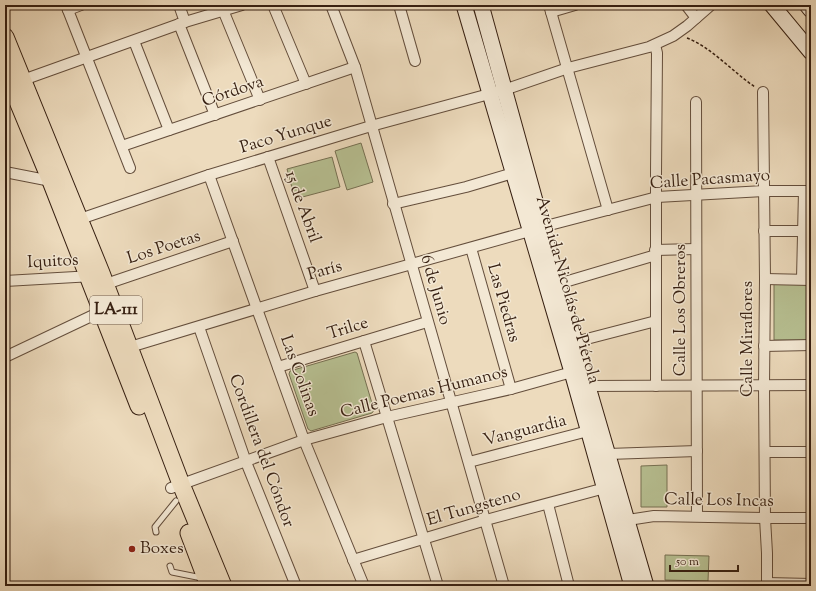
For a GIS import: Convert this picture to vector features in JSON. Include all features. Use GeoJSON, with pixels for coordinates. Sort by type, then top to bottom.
{"type":"FeatureCollection","features":[{"type":"Feature","properties":{"kind":"main road","name":"LA-111"},"geometry":{"type":"LineString","coordinates":[[5,37],[80,219],[99,278],[102,311],[176,491],[222,586]]}},
{"type":"Feature","properties":{"kind":"main road","name":"LA-111"},"geometry":{"type":"LineString","coordinates":[[5,70],[51,181],[99,278],[130,347],[176,491],[208,582]]}},
{"type":"Feature","properties":{"kind":"street"},"geometry":{"type":"LineString","coordinates":[[81,5],[67,7],[88,57],[130,168]]}},
{"type":"Feature","properties":{"kind":"street"},"geometry":{"type":"LineString","coordinates":[[179,5],[182,23],[215,115]]}},
{"type":"Feature","properties":{"kind":"street"},"geometry":{"type":"LineString","coordinates":[[23,80],[182,23],[242,5]]}},
{"type":"Feature","properties":{"kind":"street"},"geometry":{"type":"LineString","coordinates":[[273,5],[306,84]]}},
{"type":"Feature","properties":{"kind":"street","name":"6 de Junio"},"geometry":{"type":"LineString","coordinates":[[331,5],[354,67],[504,586]]}},
{"type":"Feature","properties":{"kind":"street"},"geometry":{"type":"LineString","coordinates":[[399,5],[415,62]]}},
{"type":"Feature","properties":{"kind":"street","name":"Avenida Nicolás de Piérola"},"geometry":{"type":"LineString","coordinates":[[464,5],[497,92],[536,229],[588,431],[632,586]]}},
{"type":"Feature","properties":{"kind":"street","name":"Avenida Nicolás de Piérola"},"geometry":{"type":"LineString","coordinates":[[481,5],[513,173],[558,284],[646,586]]}},
{"type":"Feature","properties":{"kind":"street"},"geometry":{"type":"LineString","coordinates":[[575,5],[550,9],[608,210]]}},
{"type":"Feature","properties":{"kind":"street"},"geometry":{"type":"LineString","coordinates":[[686,5],[696,18]]}},
{"type":"Feature","properties":{"kind":"street","name":"Paco Yunque"},"geometry":{"type":"LineString","coordinates":[[80,219],[209,175],[268,157],[371,126],[497,92],[568,68],[627,54],[673,36],[711,5]]}},
{"type":"Feature","properties":{"kind":"street"},"geometry":{"type":"LineString","coordinates":[[772,5],[811,52]]}},
{"type":"Feature","properties":{"kind":"street"},"geometry":{"type":"LineString","coordinates":[[807,5],[811,10]]}},
{"type":"Feature","properties":{"kind":"street"},"geometry":{"type":"LineString","coordinates":[[224,10],[260,100]]}},
{"type":"Feature","properties":{"kind":"street"},"geometry":{"type":"LineString","coordinates":[[134,41],[169,130]]}},
{"type":"Feature","properties":{"kind":"street"},"geometry":{"type":"LineString","coordinates":[[655,44],[657,54],[656,386]]}},
{"type":"Feature","properties":{"kind":"street","name":"Córdova"},"geometry":{"type":"LineString","coordinates":[[122,146],[354,67]]}},
{"type":"Feature","properties":{"kind":"street","name":"Calle Miraflores"},"geometry":{"type":"LineString","coordinates":[[762,92],[765,279],[765,518],[767,584]]}},
{"type":"Feature","properties":{"kind":"street","name":"Calle Los Obreros"},"geometry":{"type":"LineString","coordinates":[[696,102],[697,516]]}},
{"type":"Feature","properties":{"kind":"street","name":"15 de Abril"},"geometry":{"type":"LineString","coordinates":[[268,157],[315,291]]}},
{"type":"Feature","properties":{"kind":"street"},"geometry":{"type":"LineString","coordinates":[[5,172],[51,181]]}},
{"type":"Feature","properties":{"kind":"street"},"geometry":{"type":"LineString","coordinates":[[393,204],[466,187],[513,173]]}},
{"type":"Feature","properties":{"kind":"street","name":"Las Colinas"},"geometry":{"type":"LineString","coordinates":[[209,175],[304,440],[364,586]]}},
{"type":"Feature","properties":{"kind":"street","name":"Calle Pacasmayo"},"geometry":{"type":"LineString","coordinates":[[536,229],[657,197],[764,191],[807,191]]}},
{"type":"Feature","properties":{"kind":"street"},"geometry":{"type":"LineString","coordinates":[[765,279],[806,280],[803,231],[807,191]]}},
{"type":"Feature","properties":{"kind":"street","name":"París"},"geometry":{"type":"LineString","coordinates":[[130,347],[315,291],[536,229]]}},
{"type":"Feature","properties":{"kind":"street"},"geometry":{"type":"LineString","coordinates":[[764,231],[803,231]]}},
{"type":"Feature","properties":{"kind":"street","name":"Los Poetas"},"geometry":{"type":"LineString","coordinates":[[99,278],[233,241]]}},
{"type":"Feature","properties":{"kind":"street","name":"Las Piedras"},"geometry":{"type":"LineString","coordinates":[[471,248],[510,390]]}},
{"type":"Feature","properties":{"kind":"street"},"geometry":{"type":"LineString","coordinates":[[558,284],[656,253],[696,249]]}},
{"type":"Feature","properties":{"kind":"street","name":"Iquitos"},"geometry":{"type":"LineString","coordinates":[[5,281],[99,278]]}},
{"type":"Feature","properties":{"kind":"street"},"geometry":{"type":"LineString","coordinates":[[5,356],[102,311]]}},
{"type":"Feature","properties":{"kind":"street"},"geometry":{"type":"LineString","coordinates":[[575,342],[656,321]]}},
{"type":"Feature","properties":{"kind":"street","name":"Trilce"},"geometry":{"type":"LineString","coordinates":[[278,367],[427,322]]}},
{"type":"Feature","properties":{"kind":"street","name":"Cordillera del Cóndor"},"geometry":{"type":"LineString","coordinates":[[199,327],[246,462],[296,586]]}},
{"type":"Feature","properties":{"kind":"street"},"geometry":{"type":"LineString","coordinates":[[364,341],[438,586]]}},
{"type":"Feature","properties":{"kind":"street"},"geometry":{"type":"LineString","coordinates":[[764,346],[811,346]]}},
{"type":"Feature","properties":{"kind":"street","name":"Calle Poemas Humanos"},"geometry":{"type":"LineString","coordinates":[[176,491],[304,440],[387,418],[510,390],[572,372]]}},
{"type":"Feature","properties":{"kind":"street"},"geometry":{"type":"LineString","coordinates":[[588,386],[811,385]]}},
{"type":"Feature","properties":{"kind":"street","name":"Vanguardia"},"geometry":{"type":"LineString","coordinates":[[469,462],[588,431]]}},
{"type":"Feature","properties":{"kind":"street"},"geometry":{"type":"LineString","coordinates":[[608,454],[697,451]]}},
{"type":"Feature","properties":{"kind":"street"},"geometry":{"type":"LineString","coordinates":[[765,452],[811,452]]}},
{"type":"Feature","properties":{"kind":"street","name":"El Tungsteno"},"geometry":{"type":"LineString","coordinates":[[353,560],[486,520],[605,488]]}},
{"type":"Feature","properties":{"kind":"street"},"geometry":{"type":"LineString","coordinates":[[548,504],[568,586]]}},
{"type":"Feature","properties":{"kind":"street","name":"Calle Los Incas"},"geometry":{"type":"LineString","coordinates":[[628,520],[654,516],[811,518]]}},
{"type":"Feature","properties":{"kind":"street"},"geometry":{"type":"LineString","coordinates":[[767,584],[811,584]]}},
{"type":"Feature","properties":{"kind":"lane"},"geometry":{"type":"LineString","coordinates":[[156,532],[155,527],[176,491]]}},
{"type":"Feature","properties":{"kind":"lane"},"geometry":{"type":"LineString","coordinates":[[170,566],[172,572],[208,582]]}},
{"type":"Feature","properties":{"kind":"path"},"geometry":{"type":"LineString","coordinates":[[673,36],[692,40],[705,48],[723,61],[740,77],[762,92]]}},
{"type":"Feature","properties":{"kind":"green space"},"geometry":{"type":"Polygon","coordinates":[[[361,143],[373,182],[347,190],[335,151],[361,143]]]}},
{"type":"Feature","properties":{"kind":"green space"},"geometry":{"type":"Polygon","coordinates":[[[332,157],[340,187],[295,199],[287,169],[332,157]]]}},
{"type":"Feature","properties":{"kind":"green space"},"geometry":{"type":"Polygon","coordinates":[[[774,284],[811,284],[811,340],[774,340],[774,284]]]}},
{"type":"Feature","properties":{"kind":"green space"},"geometry":{"type":"Polygon","coordinates":[[[355,352],[357,353],[374,410],[372,413],[311,431],[308,429],[289,374],[290,371],[355,352]]]}},
{"type":"Feature","properties":{"kind":"green space"},"geometry":{"type":"Polygon","coordinates":[[[667,465],[667,507],[641,507],[641,466],[667,465]]]}},
{"type":"Feature","properties":{"kind":"green space"},"geometry":{"type":"Polygon","coordinates":[[[665,555],[709,556],[708,581],[665,580],[665,555]]]}},
{"type":"Feature","properties":{"kind":"place","name":"Boxes"},"geometry":{"type":"Point","coordinates":[132,549]}}]}
